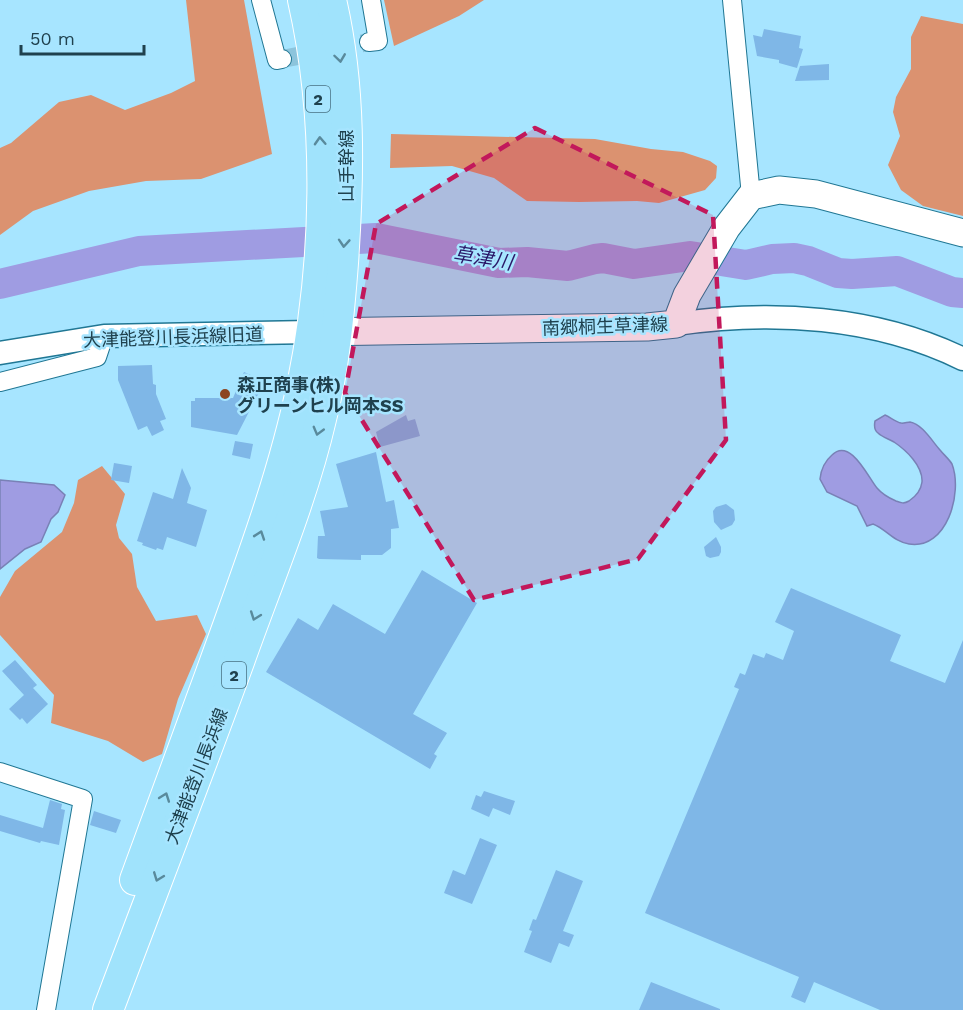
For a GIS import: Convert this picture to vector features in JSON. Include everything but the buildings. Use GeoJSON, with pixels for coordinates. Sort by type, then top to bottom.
{"type":"FeatureCollection","features":[{"type":"Feature","properties":{"kind":"main road"},"geometry":{"type":"LineString","coordinates":[[287,0],[316,86]]}},
{"type":"Feature","properties":{"kind":"main road","name":"山手幹線"},"geometry":{"type":"LineString","coordinates":[[303,0],[316,86],[321,143],[334,200]]}},
{"type":"Feature","properties":{"kind":"main road","name":"山手幹線"},"geometry":{"type":"LineString","coordinates":[[324,332],[334,200],[347,140],[344,78],[331,0]]}},
{"type":"Feature","properties":{"kind":"main road"},"geometry":{"type":"LineString","coordinates":[[751,196],[779,190],[816,194],[963,233]]}},
{"type":"Feature","properties":{"kind":"main road","name":"南郷桐生草津線"},"geometry":{"type":"LineString","coordinates":[[324,332],[646,327],[676,324],[687,295],[727,227],[751,196]]}},
{"type":"Feature","properties":{"kind":"main road","name":"大津能登川長浜線"},"geometry":{"type":"LineString","coordinates":[[87,1010],[266,519],[294,419],[324,332]]}},
{"type":"Feature","properties":{"kind":"main road","name":"大津能登川長浜線"},"geometry":{"type":"LineString","coordinates":[[108,1010],[219,717],[293,512],[322,418],[324,332]]}},
{"type":"Feature","properties":{"kind":"street"},"geometry":{"type":"LineString","coordinates":[[261,0],[277,60],[282,59]]}},
{"type":"Feature","properties":{"kind":"street"},"geometry":{"type":"LineString","coordinates":[[369,42],[378,41],[371,0]]}},
{"type":"Feature","properties":{"kind":"street"},"geometry":{"type":"LineString","coordinates":[[732,0],[751,196]]}},
{"type":"Feature","properties":{"kind":"street"},"geometry":{"type":"LineString","coordinates":[[676,324],[703,320],[784,318],[856,324],[889,330],[963,359]]}},
{"type":"Feature","properties":{"kind":"street","name":"大津能登川長浜線旧道"},"geometry":{"type":"LineString","coordinates":[[0,352],[104,336],[324,332]]}},
{"type":"Feature","properties":{"kind":"street"},"geometry":{"type":"LineString","coordinates":[[0,382],[97,357],[104,336]]}},
{"type":"Feature","properties":{"kind":"street"},"geometry":{"type":"LineString","coordinates":[[0,772],[83,799],[46,1010]]}},
{"type":"Feature","properties":{"kind":"highlighted area"},"geometry":{"type":"Polygon","coordinates":[[[535,128],[713,215],[726,440],[638,559],[474,600],[345,393],[376,224],[535,128]]]}},
{"type":"Feature","properties":{"kind":"shaded area"},"geometry":{"type":"Polygon","coordinates":[[[186,0],[244,0],[272,154],[201,179],[146,181],[89,191],[33,211],[0,235],[0,148],[11,143],[59,102],[91,95],[125,110],[171,93],[195,81],[186,0]]]}},
{"type":"Feature","properties":{"kind":"shaded area"},"geometry":{"type":"Polygon","coordinates":[[[384,0],[484,0],[459,16],[394,46],[384,0]]]}},
{"type":"Feature","properties":{"kind":"shaded area"},"geometry":{"type":"Polygon","coordinates":[[[921,16],[963,24],[963,216],[923,206],[901,190],[888,165],[900,136],[893,112],[896,97],[911,69],[911,37],[921,16]]]}},
{"type":"Feature","properties":{"kind":"shaded area"},"geometry":{"type":"Polygon","coordinates":[[[391,134],[595,139],[683,152],[710,161],[717,166],[716,178],[705,190],[659,203],[527,201],[494,178],[452,166],[390,168],[391,134]]]}},
{"type":"Feature","properties":{"kind":"shaded area"},"geometry":{"type":"Polygon","coordinates":[[[885,415],[899,422],[910,422],[919,426],[952,464],[955,490],[949,517],[933,538],[922,543],[904,543],[873,524],[867,526],[857,506],[827,492],[820,479],[821,472],[830,457],[839,451],[845,451],[858,461],[877,488],[886,496],[903,503],[913,497],[922,482],[920,470],[904,449],[876,431],[875,421],[885,415]]]}},
{"type":"Feature","properties":{"kind":"shaded area"},"geometry":{"type":"Polygon","coordinates":[[[102,466],[125,494],[116,525],[119,538],[132,554],[137,587],[156,621],[197,615],[206,634],[178,699],[162,754],[143,762],[108,741],[51,723],[54,695],[0,635],[0,597],[15,571],[62,532],[74,503],[78,480],[102,466]]]}},
{"type":"Feature","properties":{"kind":"shaded area"},"geometry":{"type":"Polygon","coordinates":[[[0,480],[54,485],[65,495],[41,542],[25,549],[0,569],[0,480]]]}},
{"type":"Feature","properties":{"kind":"waterway","name":"草津川"},"geometry":{"type":"LineString","coordinates":[[0,284],[139,251],[376,238],[499,263],[527,262],[568,266],[603,258],[634,264],[690,256],[746,265],[772,259],[794,258],[838,273],[897,271],[952,292],[963,293]]}},
{"type":"Feature","properties":{"kind":"tunnel"},"geometry":{"type":"LineString","coordinates":[[282,59],[369,42]]}},
{"type":"Feature","properties":{"kind":"place","name":"森正商事(株) グリーンヒル岡本SS"},"geometry":{"type":"Point","coordinates":[225,394]}}]}
